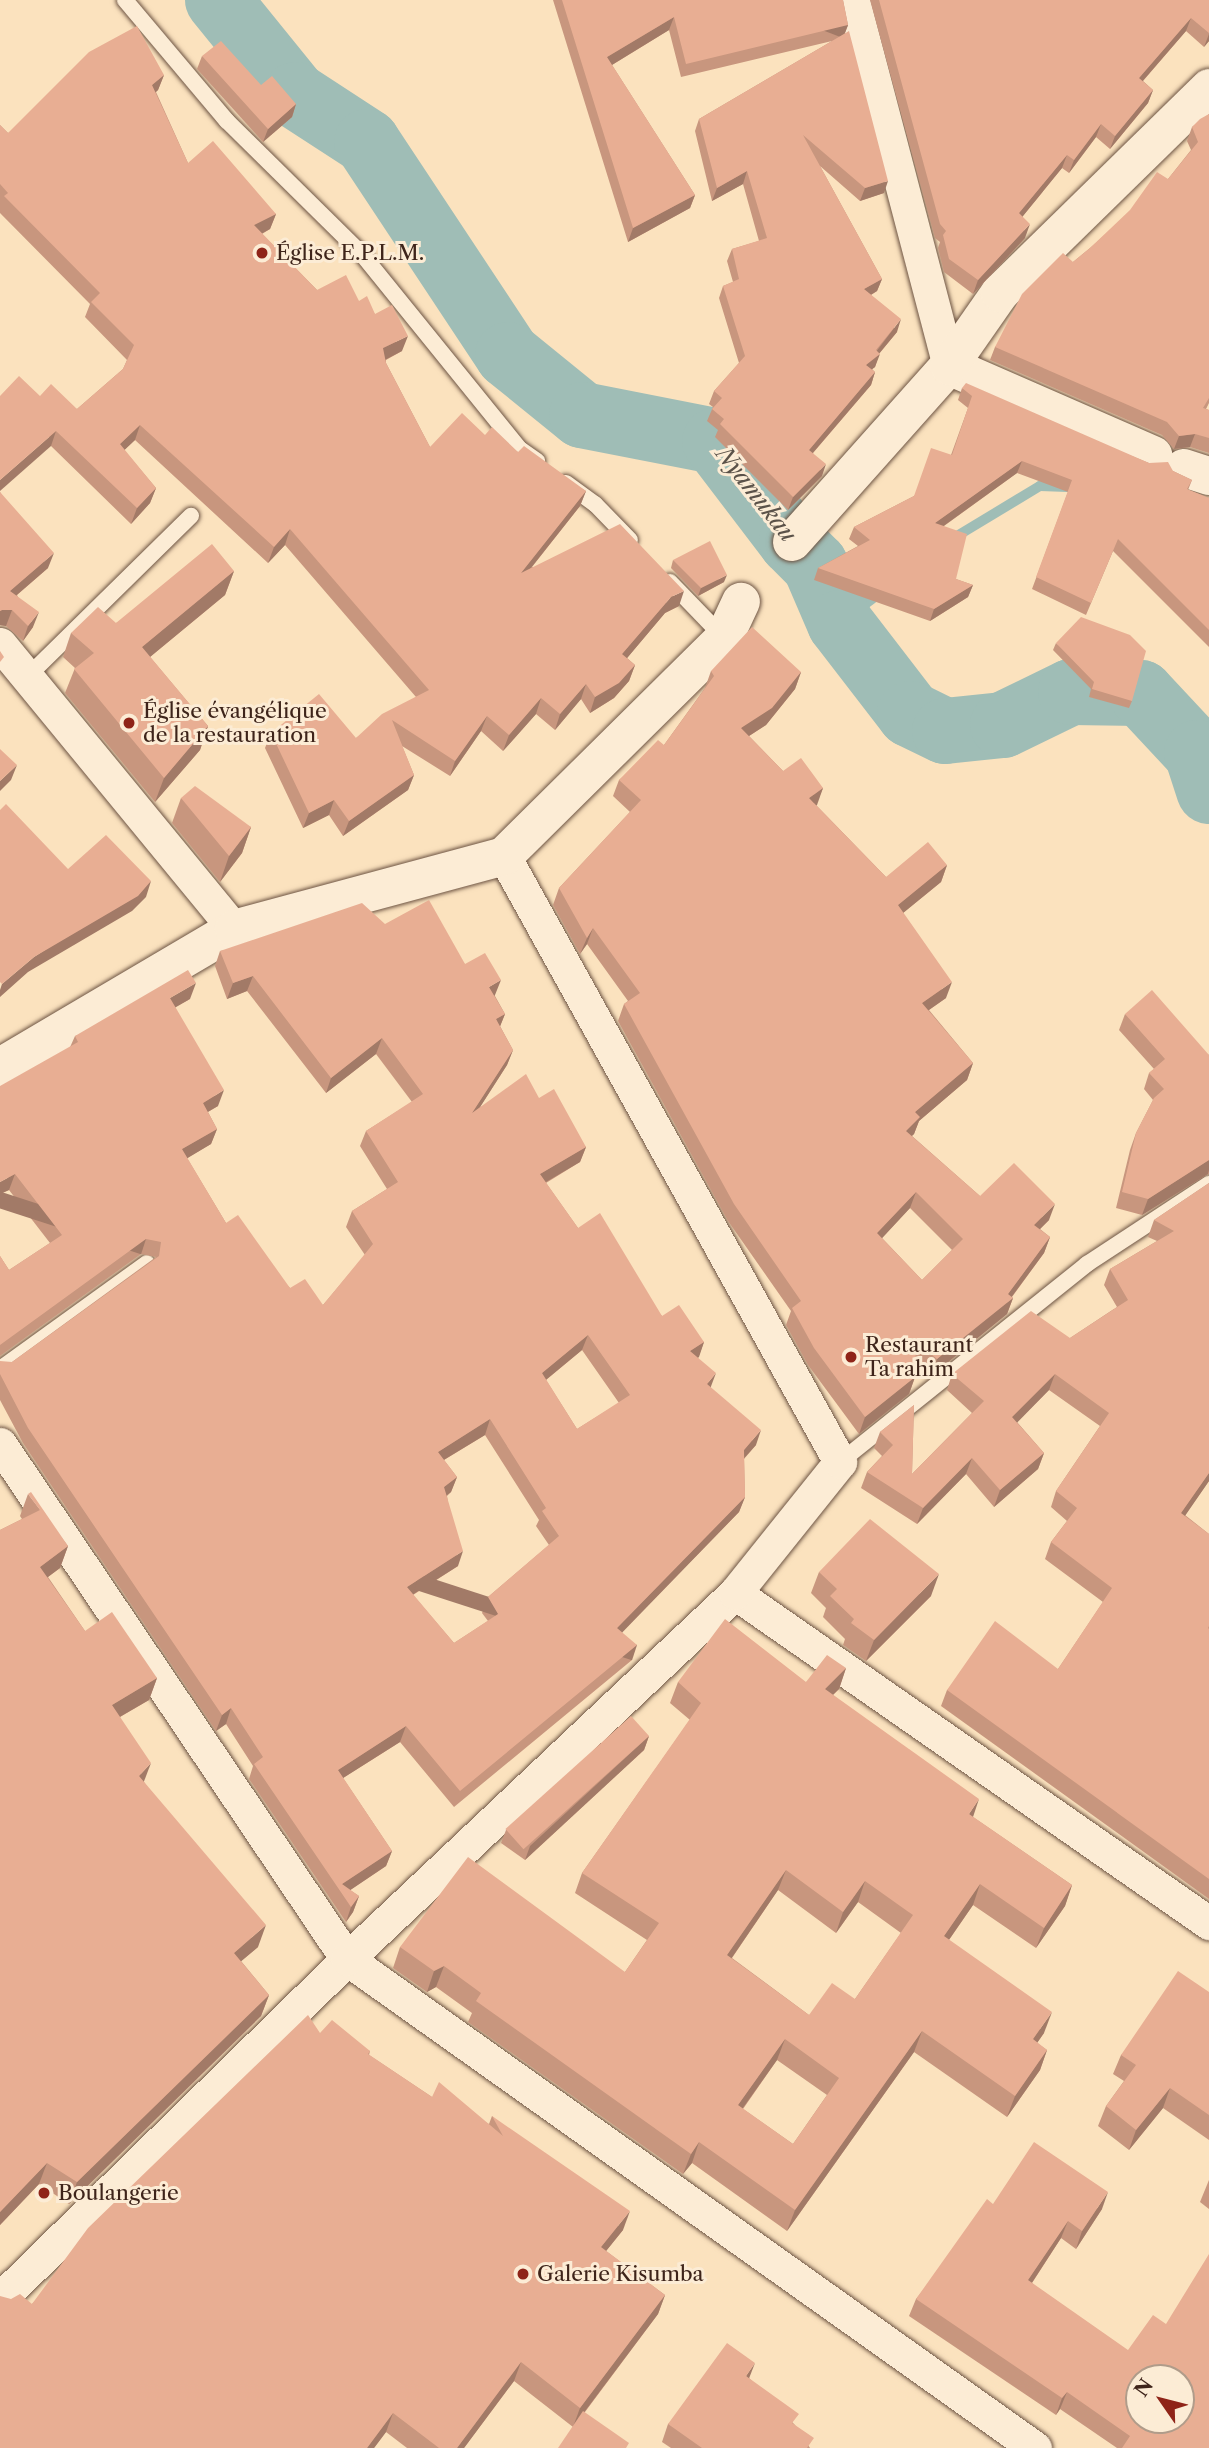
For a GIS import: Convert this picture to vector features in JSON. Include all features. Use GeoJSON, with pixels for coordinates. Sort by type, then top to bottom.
{"type":"FeatureCollection","features":[{"type":"Feature","properties":{"kind":"street"},"geometry":{"type":"LineString","coordinates":[[853,0],[949,366]]}},
{"type":"Feature","properties":{"kind":"street"},"geometry":{"type":"LineString","coordinates":[[792,542],[949,366],[1000,293],[1209,88]]}},
{"type":"Feature","properties":{"kind":"street"},"geometry":{"type":"LineString","coordinates":[[949,366],[1182,466]]}},
{"type":"Feature","properties":{"kind":"street"},"geometry":{"type":"LineString","coordinates":[[0,1067],[234,929],[504,856],[724,638],[741,601]]}},
{"type":"Feature","properties":{"kind":"street"},"geometry":{"type":"LineString","coordinates":[[0,644],[234,929]]}},
{"type":"Feature","properties":{"kind":"street"},"geometry":{"type":"LineString","coordinates":[[0,2299],[347,1959],[735,1593],[841,1462],[504,856]]}},
{"type":"Feature","properties":{"kind":"street"},"geometry":{"type":"LineString","coordinates":[[0,1444],[347,1959],[1035,2448]]}},
{"type":"Feature","properties":{"kind":"street"},"geometry":{"type":"LineString","coordinates":[[735,1593],[1209,1923]]}},
{"type":"Feature","properties":{"kind":"lane"},"geometry":{"type":"LineString","coordinates":[[125,0],[227,121],[361,253],[520,449],[595,504],[641,552]]}},
{"type":"Feature","properties":{"kind":"lane"},"geometry":{"type":"LineString","coordinates":[[27,677],[191,516]]}},
{"type":"Feature","properties":{"kind":"lane"},"geometry":{"type":"LineString","coordinates":[[659,571],[724,638]]}},
{"type":"Feature","properties":{"kind":"lane"},"geometry":{"type":"LineString","coordinates":[[841,1462],[1087,1264],[1209,1184]]}},
{"type":"Feature","properties":{"kind":"lane"},"geometry":{"type":"LineString","coordinates":[[0,1369],[147,1263]]}},
{"type":"Feature","properties":{"kind":"building"},"geometry":{"type":"Polygon","coordinates":[[[562,0],[843,0],[848,25],[686,64],[674,17],[607,57],[695,195],[633,228],[562,0]]]}},
{"type":"Feature","properties":{"kind":"building"},"geometry":{"type":"Polygon","coordinates":[[[879,0],[1209,0],[1209,33],[1191,18],[1139,78],[1153,90],[1115,136],[1101,124],[1074,160],[1067,155],[1019,213],[1030,224],[978,280],[949,259],[943,235],[946,231],[940,224],[879,0]]]}},
{"type":"Feature","properties":{"kind":"building"},"geometry":{"type":"Polygon","coordinates":[[[137,26],[164,75],[152,85],[188,163],[213,141],[276,214],[254,225],[317,290],[346,275],[359,301],[367,296],[375,314],[392,305],[408,336],[383,348],[386,363],[430,447],[462,413],[485,435],[492,427],[518,452],[524,446],[586,491],[521,573],[620,524],[684,591],[671,597],[622,654],[635,665],[619,683],[595,697],[586,684],[560,714],[541,698],[509,735],[487,716],[455,761],[392,720],[414,775],[349,821],[334,800],[309,813],[271,733],[319,694],[356,738],[382,714],[429,690],[290,529],[274,547],[140,425],[120,444],[156,488],[137,508],[56,431],[0,480],[0,396],[19,376],[40,396],[51,384],[77,409],[123,369],[134,345],[91,302],[100,293],[4,196],[8,193],[0,184],[0,125],[8,133],[89,52],[137,26]]]}},
{"type":"Feature","properties":{"kind":"building"},"geometry":{"type":"Polygon","coordinates":[[[849,31],[888,181],[865,188],[803,135],[882,279],[864,289],[901,319],[876,350],[880,354],[866,365],[875,372],[809,450],[826,464],[793,497],[720,424],[724,419],[712,409],[722,398],[714,391],[745,356],[723,286],[739,279],[732,249],[767,238],[747,171],[717,188],[699,119],[849,31]]]}},
{"type":"Feature","properties":{"kind":"building"},"geometry":{"type":"Polygon","coordinates":[[[221,41],[261,85],[272,76],[296,104],[268,129],[202,56],[221,41]]]}},
{"type":"Feature","properties":{"kind":"building"},"geometry":{"type":"Polygon","coordinates":[[[1209,114],[1209,398],[1203,408],[1209,410],[1209,438],[1195,434],[1179,436],[1167,422],[995,347],[1022,294],[1063,253],[1073,262],[1090,248],[1130,210],[1157,172],[1168,179],[1198,142],[1192,127],[1209,114]]]}},
{"type":"Feature","properties":{"kind":"building"},"geometry":{"type":"Polygon","coordinates":[[[966,383],[1149,463],[1168,462],[1173,471],[1192,480],[1187,489],[1209,498],[1209,630],[1118,539],[1091,603],[1036,577],[1072,480],[1022,461],[935,523],[967,534],[956,579],[973,585],[934,609],[818,568],[870,540],[854,527],[914,496],[931,448],[952,455],[972,396],[962,388],[966,383]]]}},
{"type":"Feature","properties":{"kind":"building"},"geometry":{"type":"Polygon","coordinates":[[[0,492],[54,553],[10,591],[39,612],[28,626],[12,610],[0,611],[0,492]]]}},
{"type":"Feature","properties":{"kind":"building"},"geometry":{"type":"Polygon","coordinates":[[[710,541],[727,575],[701,588],[673,560],[710,541]]]}},
{"type":"Feature","properties":{"kind":"building"},"geometry":{"type":"Polygon","coordinates":[[[212,544],[234,571],[142,647],[208,726],[164,778],[74,669],[94,653],[71,633],[98,607],[116,623],[212,544]]]}},
{"type":"Feature","properties":{"kind":"building"},"geometry":{"type":"Polygon","coordinates":[[[1081,617],[1130,635],[1146,651],[1132,701],[1092,689],[1094,682],[1056,643],[1081,617]]]}},
{"type":"Feature","properties":{"kind":"building"},"geometry":{"type":"Polygon","coordinates":[[[752,627],[801,672],[772,708],[741,728],[783,771],[801,758],[823,788],[809,798],[886,877],[928,842],[947,865],[898,905],[952,982],[922,1003],[973,1063],[915,1112],[920,1117],[906,1131],[980,1196],[1014,1163],[1055,1204],[1034,1225],[1050,1237],[1008,1294],[1013,1298],[937,1359],[916,1341],[915,1377],[865,1417],[814,1348],[792,1308],[801,1301],[734,1204],[624,1004],[640,993],[593,928],[587,938],[559,888],[641,800],[619,780],[658,740],[664,745],[714,676],[711,671],[752,627]],[[916,1192],[877,1233],[922,1280],[963,1239],[916,1192]]]}},
{"type":"Feature","properties":{"kind":"building"},"geometry":{"type":"Polygon","coordinates":[[[0,749],[17,765],[0,781],[0,749]]]}},
{"type":"Feature","properties":{"kind":"building"},"geometry":{"type":"Polygon","coordinates":[[[195,786],[251,827],[229,856],[181,798],[195,786]]]}},
{"type":"Feature","properties":{"kind":"building"},"geometry":{"type":"Polygon","coordinates":[[[6,804],[68,869],[106,835],[151,881],[138,896],[34,957],[2,984],[0,810],[6,804]]]}},
{"type":"Feature","properties":{"kind":"building"},"geometry":{"type":"Polygon","coordinates":[[[429,900],[465,964],[485,953],[501,980],[489,987],[505,1014],[496,1019],[513,1050],[472,1113],[526,1074],[539,1098],[554,1089],[586,1147],[540,1174],[578,1228],[600,1213],[662,1316],[679,1305],[704,1342],[690,1351],[716,1373],[707,1384],[761,1430],[744,1450],[745,1497],[617,1628],[637,1645],[460,1791],[406,1726],[338,1770],[392,1851],[342,1884],[359,1896],[351,1907],[254,1764],[263,1757],[231,1708],[222,1715],[28,1428],[0,1374],[0,1361],[12,1362],[159,1256],[161,1242],[146,1239],[0,1345],[0,1256],[9,1270],[62,1235],[15,1174],[0,1182],[0,1086],[78,1042],[75,1036],[188,970],[196,983],[170,998],[224,1090],[203,1103],[217,1129],[182,1149],[226,1223],[238,1215],[290,1288],[305,1279],[323,1305],[373,1244],[352,1211],[398,1182],[366,1131],[423,1094],[382,1038],[331,1078],[253,976],[233,983],[220,951],[362,903],[385,924],[429,900]],[[588,1335],[542,1373],[577,1429],[630,1395],[588,1335]],[[490,1419],[438,1452],[457,1477],[444,1487],[463,1551],[407,1587],[454,1643],[498,1614],[488,1597],[559,1536],[542,1511],[546,1508],[490,1419]]]}},
{"type":"Feature","properties":{"kind":"building"},"geometry":{"type":"Polygon","coordinates":[[[1152,990],[1209,1055],[1209,1160],[1148,1199],[1122,1192],[1136,1133],[1154,1098],[1164,1089],[1149,1073],[1165,1059],[1125,1014],[1152,990]]]}},
{"type":"Feature","properties":{"kind":"building"},"geometry":{"type":"Polygon","coordinates":[[[1209,1183],[1209,1473],[1181,1513],[1209,1534],[1209,1879],[947,1690],[995,1621],[1058,1669],[1112,1588],[1051,1542],[1077,1508],[1056,1491],[1109,1413],[1055,1374],[1012,1417],[1044,1453],[1000,1490],[972,1458],[923,1508],[867,1472],[893,1445],[880,1432],[914,1405],[912,1474],[984,1401],[952,1374],[1031,1311],[1070,1338],[1128,1300],[1110,1269],[1174,1231],[1154,1220],[1209,1183]]]}},
{"type":"Feature","properties":{"kind":"building"},"geometry":{"type":"Polygon","coordinates":[[[31,1492],[68,1546],[40,1567],[85,1631],[112,1612],[157,1678],[112,1705],[151,1763],[139,1776],[266,1925],[234,1953],[269,1995],[77,2182],[47,2163],[0,2212],[0,1530],[40,1510],[28,1494],[31,1492]]]}},
{"type":"Feature","properties":{"kind":"building"},"geometry":{"type":"Polygon","coordinates":[[[870,1519],[939,1574],[874,1640],[851,1623],[854,1619],[830,1596],[837,1589],[819,1572],[870,1519]]]}},
{"type":"Feature","properties":{"kind":"building"},"geometry":{"type":"Polygon","coordinates":[[[725,1619],[806,1682],[827,1655],[846,1668],[825,1689],[979,1799],[969,1814],[1072,1885],[1044,1928],[980,1884],[944,1936],[1052,2012],[1033,2039],[1047,2050],[1015,2096],[922,2031],[795,2210],[699,2142],[691,2154],[476,2001],[481,1993],[444,1966],[434,1971],[400,1947],[468,1857],[625,1972],[659,1923],[582,1873],[701,1703],[678,1682],[725,1619]],[[786,1870],[727,1955],[809,2015],[832,1983],[855,1999],[913,1915],[865,1881],[843,1912],[786,1870]],[[785,2039],[738,2105],[793,2144],[839,2078],[785,2039]]]}},
{"type":"Feature","properties":{"kind":"building"},"geometry":{"type":"Polygon","coordinates":[[[631,1716],[649,1736],[523,1849],[505,1829],[631,1716]]]}},
{"type":"Feature","properties":{"kind":"building"},"geometry":{"type":"Polygon","coordinates":[[[1178,1971],[1209,1992],[1209,2115],[1170,2088],[1136,2130],[1106,2106],[1136,2065],[1121,2055],[1178,1971]]]}},
{"type":"Feature","properties":{"kind":"building"},"geometry":{"type":"Polygon","coordinates":[[[308,2015],[320,2033],[332,2020],[370,2051],[368,2054],[432,2097],[439,2082],[503,2136],[492,2116],[630,2211],[601,2247],[665,2295],[580,2408],[521,2362],[457,2448],[439,2448],[393,2413],[367,2448],[0,2448],[0,2296],[11,2299],[20,2294],[32,2304],[88,2228],[308,2015]]]}},
{"type":"Feature","properties":{"kind":"building"},"geometry":{"type":"Polygon","coordinates":[[[1034,2142],[1108,2192],[1082,2231],[1068,2221],[1028,2280],[1128,2350],[1153,2315],[1166,2324],[1209,2254],[1209,2448],[1122,2448],[1130,2436],[1127,2434],[1195,2434],[1195,2364],[1125,2364],[1125,2433],[1067,2392],[1062,2398],[916,2299],[987,2199],[993,2204],[1034,2142]]]}},
{"type":"Feature","properties":{"kind":"building"},"geometry":{"type":"Polygon","coordinates":[[[727,2343],[755,2363],[746,2376],[799,2414],[792,2423],[814,2438],[807,2448],[702,2448],[668,2424],[727,2343]]]}},
{"type":"Feature","properties":{"kind":"building"},"geometry":{"type":"Polygon","coordinates":[[[583,2411],[629,2443],[626,2448],[558,2448],[583,2411]]]}},
{"type":"Feature","properties":{"kind":"waterway","name":"Nyamukau"},"geometry":{"type":"LineString","coordinates":[[218,0],[295,95],[367,142],[508,355],[582,415],[715,441],[792,542],[815,565],[840,623],[910,714],[945,731],[1003,725],[1071,692],[1141,693],[1197,753],[1209,791]]}},
{"type":"Feature","properties":{"kind":"waterway"},"geometry":{"type":"LineString","coordinates":[[952,539],[1040,486],[1068,487]]}},
{"type":"Feature","properties":{"kind":"waterway"},"geometry":{"type":"LineString","coordinates":[[840,623],[880,593]]}},
{"type":"Feature","properties":{"kind":"place","name":"Église E.P.L.M."},"geometry":{"type":"Point","coordinates":[262,253]}},
{"type":"Feature","properties":{"kind":"place","name":"Église évangélique de la restauration"},"geometry":{"type":"Point","coordinates":[129,723]}},
{"type":"Feature","properties":{"kind":"place","name":"Restaurant Ta rahim"},"geometry":{"type":"Point","coordinates":[851,1357]}},
{"type":"Feature","properties":{"kind":"place","name":"Boulangerie"},"geometry":{"type":"Point","coordinates":[44,2193]}},
{"type":"Feature","properties":{"kind":"place","name":"Galerie Kisumba"},"geometry":{"type":"Point","coordinates":[523,2274]}}]}
